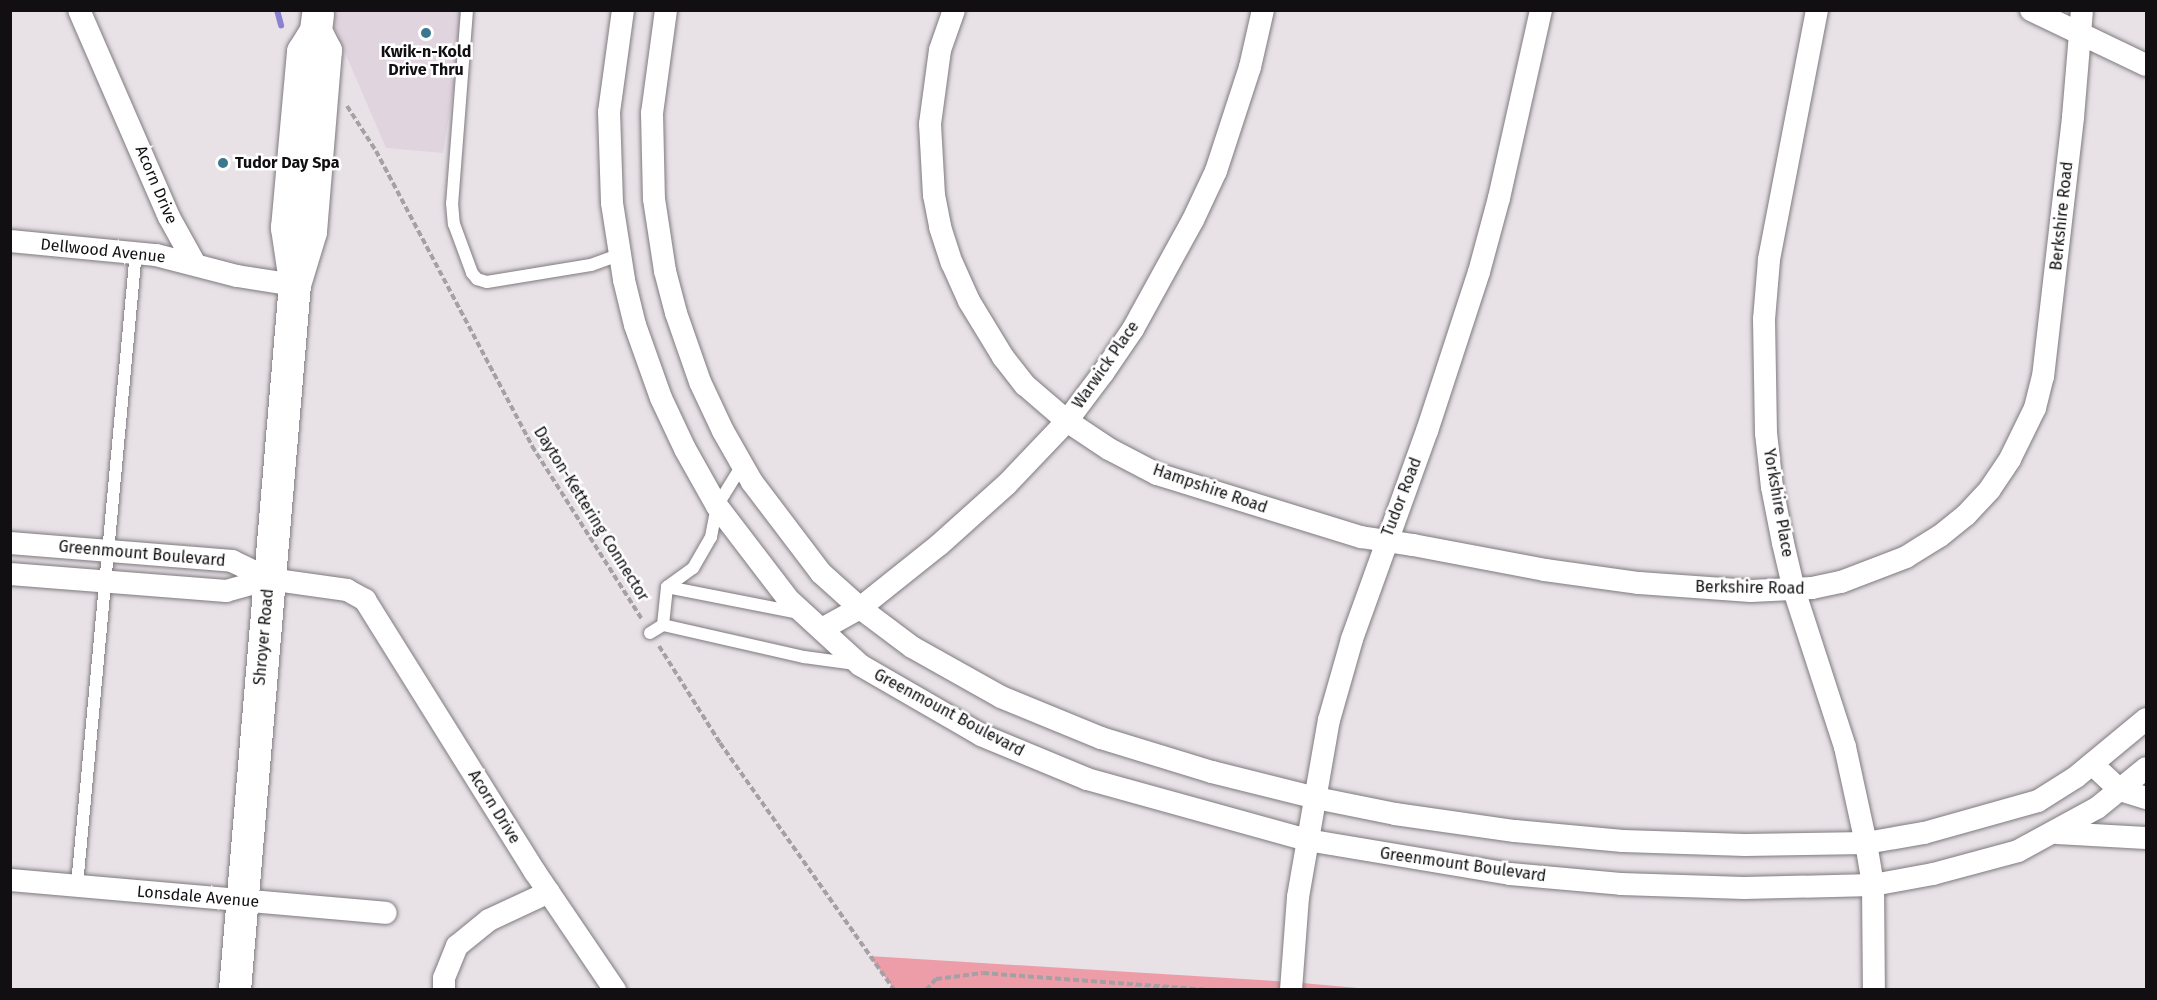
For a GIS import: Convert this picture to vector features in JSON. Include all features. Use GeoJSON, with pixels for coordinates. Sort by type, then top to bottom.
{"type":"FeatureCollection","features":[{"type":"Feature","properties":{"kind":"main road","name":"Shroyer Road"},"geometry":{"type":"LineString","coordinates":[[235,990],[295,285],[310,232],[325,63],[326,51],[317,21]]}},
{"type":"Feature","properties":{"kind":"street","name":"Acorn Drive"},"geometry":{"type":"LineString","coordinates":[[79,10],[169,217],[195,264]]}},
{"type":"Feature","properties":{"kind":"street","name":"Greenmount Boulevard"},"geometry":{"type":"LineString","coordinates":[[623,10],[609,112],[612,203],[619,255],[635,325],[661,398],[705,488],[788,599],[860,665],[981,735],[1087,779],[1201,813],[1307,840],[1510,874],[1620,884],[1744,888],[1873,885],[1933,874],[2018,851],[2097,808],[2146,768]]}},
{"type":"Feature","properties":{"kind":"street"},"geometry":{"type":"LineString","coordinates":[[666,10],[652,113],[654,199],[661,248],[687,347],[700,382],[741,467],[821,573],[860,608],[912,647],[1001,697],[1049,719],[1101,738],[1212,772],[1316,798],[1395,814],[1515,831],[1623,841],[1745,845],[1866,843],[1923,833],[2038,801],[2092,764],[2146,719]]}},
{"type":"Feature","properties":{"kind":"street","name":"Hampshire Road"},"geometry":{"type":"LineString","coordinates":[[954,10],[940,50],[930,124],[934,195],[940,227],[952,263],[969,301],[1002,357],[1025,385],[1067,421],[1108,449],[1157,474],[1308,522],[1361,537],[1386,541]]}},
{"type":"Feature","properties":{"kind":"street","name":"Warwick Place"},"geometry":{"type":"LineString","coordinates":[[822,629],[860,608],[939,545],[1007,484],[1067,421],[1133,329],[1193,220],[1216,171],[1250,67],[1263,10]]}},
{"type":"Feature","properties":{"kind":"street","name":"Tudor Road"},"geometry":{"type":"LineString","coordinates":[[1291,990],[1298,897],[1329,720],[1352,639],[1427,431],[1479,272],[1502,187],[1541,10]]}},
{"type":"Feature","properties":{"kind":"street","name":"Yorkshire Place"},"geometry":{"type":"LineString","coordinates":[[1817,10],[1769,260],[1764,319],[1765,409],[1772,487],[1794,590],[1845,747],[1866,843],[1873,885],[1874,990]]}},
{"type":"Feature","properties":{"kind":"street"},"geometry":{"type":"LineString","coordinates":[[2031,10],[2081,22],[2146,65]]}},
{"type":"Feature","properties":{"kind":"street","name":"Berkshire Road"},"geometry":{"type":"LineString","coordinates":[[1386,541],[1545,570],[1639,583],[1751,591],[1794,590],[1841,582],[1906,556],[1940,536],[1966,515],[1990,489],[2010,459],[2035,408],[2043,377],[2072,128],[2081,22]]}},
{"type":"Feature","properties":{"kind":"street","name":"Dellwood Avenue"},"geometry":{"type":"LineString","coordinates":[[10,241],[136,252],[195,264]]}},
{"type":"Feature","properties":{"kind":"street"},"geometry":{"type":"LineString","coordinates":[[195,264],[237,276],[295,285]]}},
{"type":"Feature","properties":{"kind":"street","name":"Greenmount Boulevard"},"geometry":{"type":"LineString","coordinates":[[10,543],[232,561],[269,579],[347,590],[365,600],[380,620]]}},
{"type":"Feature","properties":{"kind":"street","name":"Greenmount Boulevard"},"geometry":{"type":"LineString","coordinates":[[10,574],[226,591],[269,579]]}},
{"type":"Feature","properties":{"kind":"street","name":"Acorn Drive"},"geometry":{"type":"LineString","coordinates":[[380,620],[414,679],[549,892],[615,990]]}},
{"type":"Feature","properties":{"kind":"street"},"geometry":{"type":"LineString","coordinates":[[2092,764],[2120,790],[2146,798]]}},
{"type":"Feature","properties":{"kind":"street"},"geometry":{"type":"LineString","coordinates":[[2056,832],[2146,838]]}},
{"type":"Feature","properties":{"kind":"street","name":"Lonsdale Avenue"},"geometry":{"type":"LineString","coordinates":[[10,880],[386,913]]}},
{"type":"Feature","properties":{"kind":"street"},"geometry":{"type":"LineString","coordinates":[[444,990],[444,978],[457,946],[489,920],[549,892]]}},
{"type":"Feature","properties":{"kind":"lane"},"geometry":{"type":"LineString","coordinates":[[467,10],[452,203],[454,224],[472,273],[477,279],[488,282],[591,265],[619,255]]}},
{"type":"Feature","properties":{"kind":"lane"},"geometry":{"type":"LineString","coordinates":[[77,885],[136,252]]}},
{"type":"Feature","properties":{"kind":"lane"},"geometry":{"type":"LineString","coordinates":[[663,625],[667,587],[693,568],[711,537],[717,506],[741,467]]}},
{"type":"Feature","properties":{"kind":"lane"},"geometry":{"type":"LineString","coordinates":[[667,587],[804,614]]}},
{"type":"Feature","properties":{"kind":"lane"},"geometry":{"type":"LineString","coordinates":[[650,633],[663,625],[804,657],[860,665]]}},
{"type":"Feature","properties":{"kind":"path","name":"Dayton-Kettering Connector"},"geometry":{"type":"LineString","coordinates":[[343,98],[376,151],[532,446],[720,743],[894,990]]}},
{"type":"Feature","properties":{"kind":"path"},"geometry":{"type":"LineString","coordinates":[[926,990],[936,979],[983,973],[1210,990]]}},
{"type":"Feature","properties":{"kind":"shaded area"},"geometry":{"type":"Polygon","coordinates":[[[327,11],[466,11],[443,153],[386,148],[327,11]]]}},
{"type":"Feature","properties":{"kind":"shaded area"},"geometry":{"type":"Polygon","coordinates":[[[869,956],[1291,982],[1369,989],[894,989],[869,956]]]}},
{"type":"Feature","properties":{"kind":"waterway"},"geometry":{"type":"LineString","coordinates":[[277,10],[281,25]]}},
{"type":"Feature","properties":{"kind":"place","name":"Kwik-n-Kold Drive Thru"},"geometry":{"type":"Point","coordinates":[426,33]}},
{"type":"Feature","properties":{"kind":"place","name":"Tudor Day Spa"},"geometry":{"type":"Point","coordinates":[223,163]}}]}
